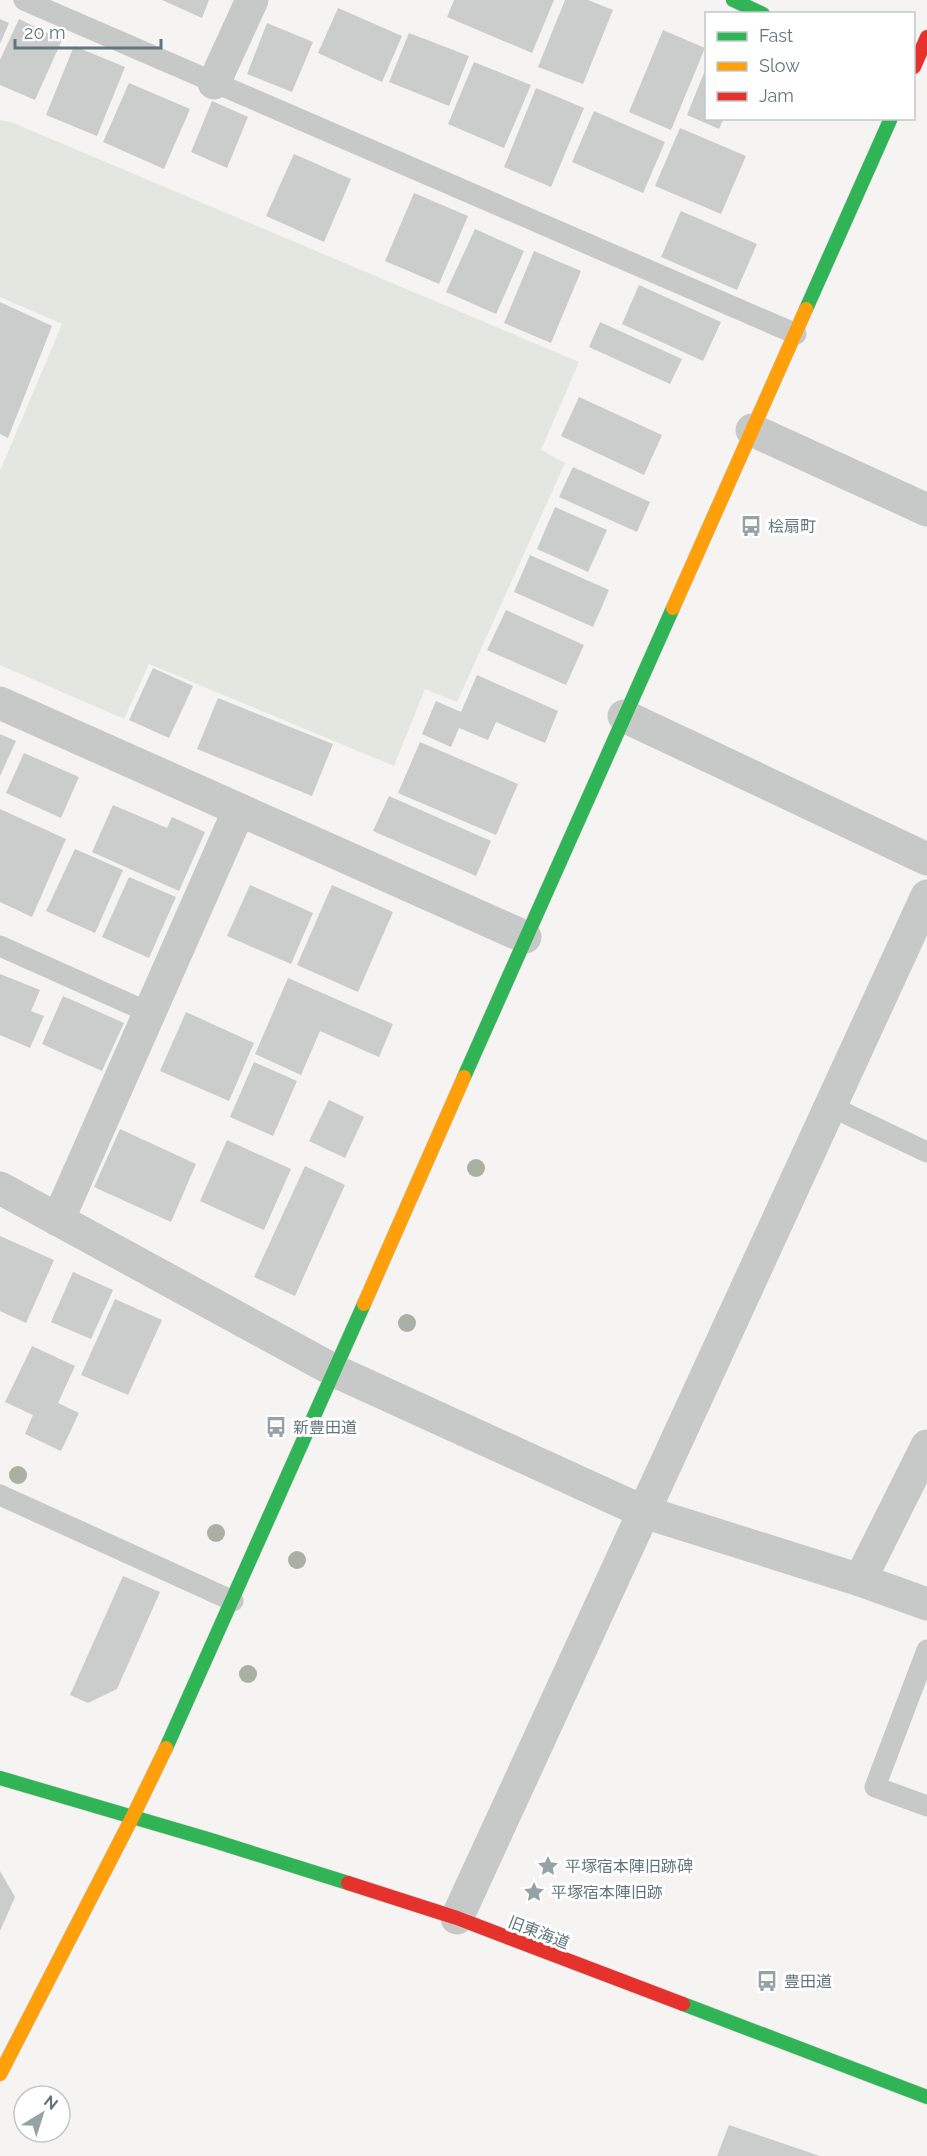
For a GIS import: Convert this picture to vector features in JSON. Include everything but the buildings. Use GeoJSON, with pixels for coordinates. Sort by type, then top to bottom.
{"type":"FeatureCollection","features":[{"type":"Feature","properties":{"kind":"street"},"geometry":{"type":"LineString","coordinates":[[214,83],[252,0]]}},
{"type":"Feature","properties":{"kind":"street"},"geometry":{"type":"LineString","coordinates":[[733,0],[760,12]]}},
{"type":"Feature","properties":{"kind":"street"},"geometry":{"type":"LineString","coordinates":[[915,65],[927,37]]}},
{"type":"Feature","properties":{"kind":"street"},"geometry":{"type":"LineString","coordinates":[[0,2074],[133,1816],[233,1601],[525,937],[890,120]]}},
{"type":"Feature","properties":{"kind":"street"},"geometry":{"type":"LineString","coordinates":[[752,430],[927,510]]}},
{"type":"Feature","properties":{"kind":"street"},"geometry":{"type":"LineString","coordinates":[[0,703],[525,937]]}},
{"type":"Feature","properties":{"kind":"street"},"geometry":{"type":"LineString","coordinates":[[624,716],[927,859]]}},
{"type":"Feature","properties":{"kind":"street"},"geometry":{"type":"LineString","coordinates":[[58,1220],[239,810]]}},
{"type":"Feature","properties":{"kind":"street"},"geometry":{"type":"LineString","coordinates":[[457,1918],[927,896]]}},
{"type":"Feature","properties":{"kind":"street"},"geometry":{"type":"LineString","coordinates":[[0,1188],[335,1371],[644,1512],[860,1580],[927,1604]]}},
{"type":"Feature","properties":{"kind":"street"},"geometry":{"type":"LineString","coordinates":[[860,1580],[927,1446]]}},
{"type":"Feature","properties":{"kind":"street","name":"旧東海道"},"geometry":{"type":"LineString","coordinates":[[0,1778],[133,1816],[457,1918],[927,2097]]}},
{"type":"Feature","properties":{"kind":"lane"},"geometry":{"type":"LineString","coordinates":[[24,0],[796,334]]}},
{"type":"Feature","properties":{"kind":"lane"},"geometry":{"type":"LineString","coordinates":[[0,946],[150,1013]]}},
{"type":"Feature","properties":{"kind":"lane"},"geometry":{"type":"LineString","coordinates":[[830,1106],[927,1152]]}},
{"type":"Feature","properties":{"kind":"lane"},"geometry":{"type":"LineString","coordinates":[[0,1495],[233,1601]]}},
{"type":"Feature","properties":{"kind":"lane"},"geometry":{"type":"LineString","coordinates":[[927,1650],[875,1786],[927,1806]]}},
{"type":"Feature","properties":{"kind":"shaded area"},"geometry":{"type":"Polygon","coordinates":[[[0,120],[11,122],[579,362],[541,450],[565,463],[457,702],[425,689],[394,766],[149,664],[124,719],[0,665],[0,471],[62,324],[0,297],[0,120]]]}},
{"type":"Feature","properties":{"kind":"traffic: fast"},"geometry":{"type":"LineString","coordinates":[[733,0],[759,12]]}},
{"type":"Feature","properties":{"kind":"traffic: fast"},"geometry":{"type":"LineString","coordinates":[[806,309],[890,120]]}},
{"type":"Feature","properties":{"kind":"traffic: fast"},"geometry":{"type":"LineString","coordinates":[[464,1077],[673,608]]}},
{"type":"Feature","properties":{"kind":"traffic: fast"},"geometry":{"type":"LineString","coordinates":[[166,1748],[364,1304]]}},
{"type":"Feature","properties":{"kind":"traffic: fast"},"geometry":{"type":"LineString","coordinates":[[0,1778],[348,1883]]}},
{"type":"Feature","properties":{"kind":"traffic: fast"},"geometry":{"type":"LineString","coordinates":[[683,2004],[927,2097]]}},
{"type":"Feature","properties":{"kind":"traffic: slow"},"geometry":{"type":"LineString","coordinates":[[673,608],[806,309]]}},
{"type":"Feature","properties":{"kind":"traffic: slow"},"geometry":{"type":"LineString","coordinates":[[364,1304],[464,1077]]}},
{"type":"Feature","properties":{"kind":"traffic: slow"},"geometry":{"type":"LineString","coordinates":[[0,2074],[166,1748]]}},
{"type":"Feature","properties":{"kind":"traffic: jam"},"geometry":{"type":"LineString","coordinates":[[915,65],[927,37]]}},
{"type":"Feature","properties":{"kind":"traffic: jam"},"geometry":{"type":"LineString","coordinates":[[348,1883],[457,1918],[683,2004]]}},
{"type":"Feature","properties":{"kind":"place","name":"桧扇町"},"geometry":{"type":"Point","coordinates":[751,526]}},
{"type":"Feature","properties":{"kind":"place","name":"新豊田道"},"geometry":{"type":"Point","coordinates":[276,1427]}},
{"type":"Feature","properties":{"kind":"place","name":"平塚宿本陣旧跡碑"},"geometry":{"type":"Point","coordinates":[548,1866]}},
{"type":"Feature","properties":{"kind":"place","name":"平塚宿本陣旧跡"},"geometry":{"type":"Point","coordinates":[534,1892]}},
{"type":"Feature","properties":{"kind":"place","name":"豊田道"},"geometry":{"type":"Point","coordinates":[767,1981]}}]}
